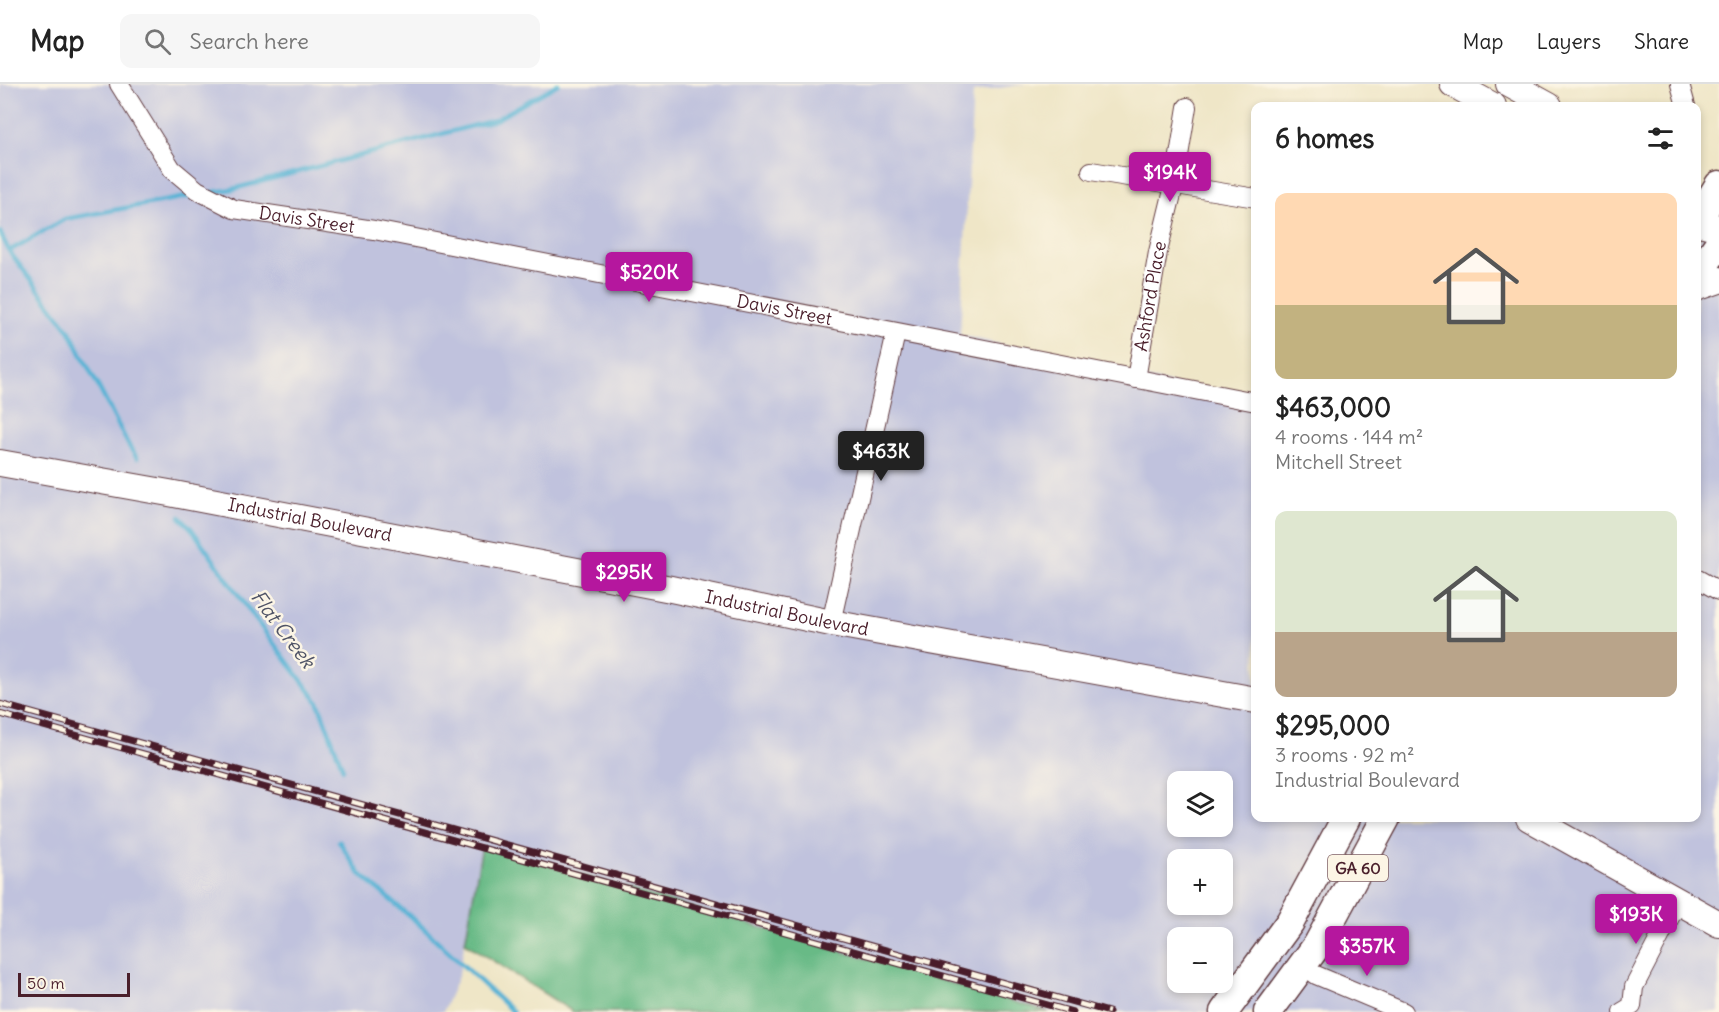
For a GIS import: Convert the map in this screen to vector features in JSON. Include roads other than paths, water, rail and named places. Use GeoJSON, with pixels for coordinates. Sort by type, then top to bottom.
{"type":"FeatureCollection","features":[{"type":"Feature","properties":{"kind":"main road"},"geometry":{"type":"LineString","coordinates":[[1701,270],[1719,243]]}},
{"type":"Feature","properties":{"kind":"main road","name":"GA 60"},"geometry":{"type":"LineString","coordinates":[[1224,1012],[1284,932],[1344,822]]}},
{"type":"Feature","properties":{"kind":"main road","name":"GA 60"},"geometry":{"type":"LineString","coordinates":[[1268,1012],[1318,944],[1384,822]]}},
{"type":"Feature","properties":{"kind":"street","name":"Davis Street"},"geometry":{"type":"LineString","coordinates":[[119,84],[172,169],[197,190],[234,209],[374,230],[1251,401]]}},
{"type":"Feature","properties":{"kind":"street"},"geometry":{"type":"LineString","coordinates":[[1453,84],[1486,102]]}},
{"type":"Feature","properties":{"kind":"street"},"geometry":{"type":"LineString","coordinates":[[1509,84],[1542,102]]}},
{"type":"Feature","properties":{"kind":"street"},"geometry":{"type":"LineString","coordinates":[[1680,84],[1685,102]]}},
{"type":"Feature","properties":{"kind":"street","name":"Ashford Place"},"geometry":{"type":"LineString","coordinates":[[1136,379],[1187,107]]}},
{"type":"Feature","properties":{"kind":"street"},"geometry":{"type":"LineString","coordinates":[[1091,171],[1251,197]]}},
{"type":"Feature","properties":{"kind":"street"},"geometry":{"type":"LineString","coordinates":[[1701,286],[1719,280]]}},
{"type":"Feature","properties":{"kind":"street"},"geometry":{"type":"LineString","coordinates":[[831,623],[896,333]]}},
{"type":"Feature","properties":{"kind":"street","name":"Industrial Boulevard"},"geometry":{"type":"LineString","coordinates":[[0,463],[671,589],[831,623],[1251,699]]}},
{"type":"Feature","properties":{"kind":"street"},"geometry":{"type":"LineString","coordinates":[[1701,581],[1719,591]]}},
{"type":"Feature","properties":{"kind":"street"},"geometry":{"type":"LineString","coordinates":[[1536,822],[1719,924]]}},
{"type":"Feature","properties":{"kind":"street"},"geometry":{"type":"LineString","coordinates":[[1622,1012],[1632,1006],[1634,987],[1678,902]]}},
{"type":"Feature","properties":{"kind":"street"},"geometry":{"type":"LineString","coordinates":[[1316,975],[1404,1012]]}},
{"type":"Feature","properties":{"kind":"waterway"},"geometry":{"type":"LineString","coordinates":[[214,192],[233,189],[495,120],[558,84]]}},
{"type":"Feature","properties":{"kind":"waterway"},"geometry":{"type":"LineString","coordinates":[[9,251],[65,219],[197,195]]}},
{"type":"Feature","properties":{"kind":"waterway","name":"Flat Creek"},"geometry":{"type":"LineString","coordinates":[[0,232],[9,251],[69,330],[137,458]]}},
{"type":"Feature","properties":{"kind":"waterway","name":"Flat Creek"},"geometry":{"type":"LineString","coordinates":[[180,517],[191,528],[318,702],[343,769]]}},
{"type":"Feature","properties":{"kind":"waterway","name":"Flat Creek"},"geometry":{"type":"LineString","coordinates":[[339,841],[360,874],[419,924],[513,1012]]}},
{"type":"Feature","properties":{"kind":"railway"},"geometry":{"type":"LineString","coordinates":[[0,704],[1109,1012]]}},
{"type":"Feature","properties":{"kind":"railway"},"geometry":{"type":"LineString","coordinates":[[0,714],[1073,1012]]}}]}
